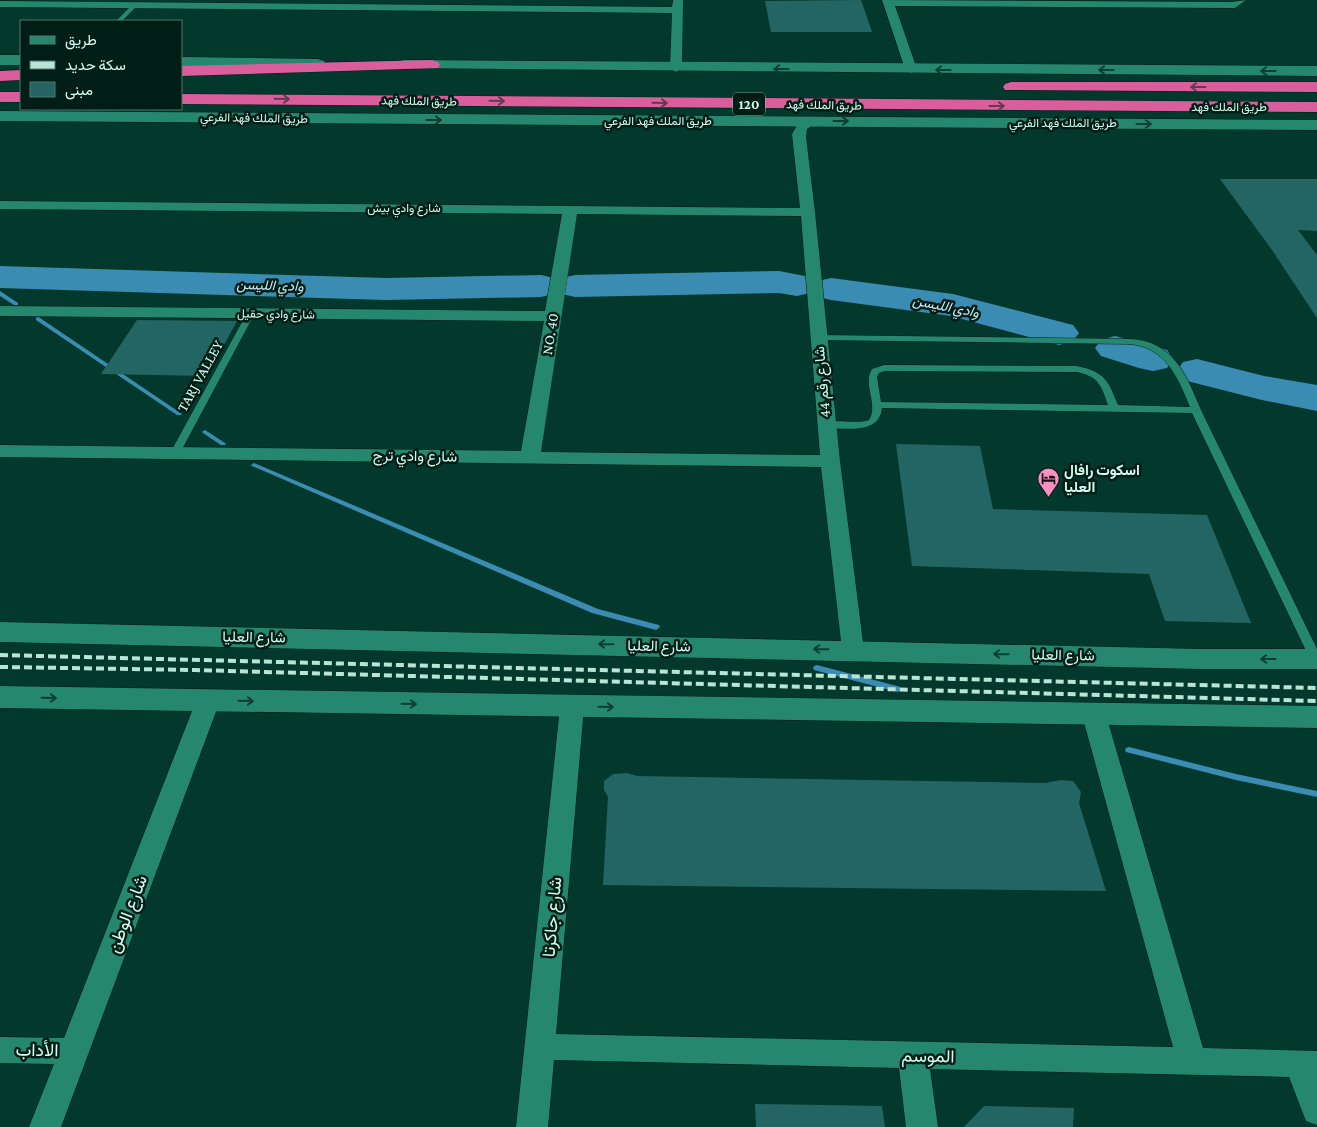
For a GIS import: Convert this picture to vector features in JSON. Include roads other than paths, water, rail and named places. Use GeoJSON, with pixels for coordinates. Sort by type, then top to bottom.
{"type":"FeatureCollection","features":[{"type":"Feature","properties":{"kind":"highway"},"geometry":{"type":"LineString","coordinates":[[182,71],[432,66]]}},
{"type":"Feature","properties":{"kind":"highway"},"geometry":{"type":"LineString","coordinates":[[0,76],[20,75]]}},
{"type":"Feature","properties":{"kind":"highway"},"geometry":{"type":"LineString","coordinates":[[0,80],[20,81]]}},
{"type":"Feature","properties":{"kind":"highway"},"geometry":{"type":"LineString","coordinates":[[182,82],[330,83]]}},
{"type":"Feature","properties":{"kind":"highway","name":"طريق الملك فهد"},"geometry":{"type":"LineString","coordinates":[[997,87],[1317,87]]}},
{"type":"Feature","properties":{"kind":"highway","name":"طريق الملك فهد"},"geometry":{"type":"LineString","coordinates":[[182,98],[1317,107]]}},
{"type":"Feature","properties":{"kind":"highway"},"geometry":{"type":"LineString","coordinates":[[182,107],[410,120]]}},
{"type":"Feature","properties":{"kind":"main road"},"geometry":{"type":"LineString","coordinates":[[0,60],[20,60]]}},
{"type":"Feature","properties":{"kind":"main road"},"geometry":{"type":"LineString","coordinates":[[182,62],[911,70],[1317,71]]}},
{"type":"Feature","properties":{"kind":"main road","name":"طريق الملك فهد الفرعي"},"geometry":{"type":"LineString","coordinates":[[0,116],[1317,125]]}},
{"type":"Feature","properties":{"kind":"main road","name":"شارع العليا"},"geometry":{"type":"LineString","coordinates":[[0,632],[1202,659],[1316,659]]}},
{"type":"Feature","properties":{"kind":"main road"},"geometry":{"type":"LineString","coordinates":[[0,698],[1317,717]]}},
{"type":"Feature","properties":{"kind":"street"},"geometry":{"type":"LineString","coordinates":[[911,70],[887,2],[1238,2]]}},
{"type":"Feature","properties":{"kind":"street"},"geometry":{"type":"LineString","coordinates":[[0,4],[678,5],[676,68]]}},
{"type":"Feature","properties":{"kind":"street","name":"شارع رقم 44"},"geometry":{"type":"LineString","coordinates":[[811,121],[802,125],[799,130],[826,425],[853,650]]}},
{"type":"Feature","properties":{"kind":"street","name":"شارع وادي بيش"},"geometry":{"type":"LineString","coordinates":[[0,205],[808,212]]}},
{"type":"Feature","properties":{"kind":"street","name":"NO. 40"},"geometry":{"type":"LineString","coordinates":[[530,458],[570,210]]}},
{"type":"Feature","properties":{"kind":"street","name":"شارع وادي حقيل"},"geometry":{"type":"LineString","coordinates":[[0,311],[553,316]]}},
{"type":"Feature","properties":{"kind":"street","name":"شارع وادي ترج"},"geometry":{"type":"LineString","coordinates":[[0,450],[830,461]]}},
{"type":"Feature","properties":{"kind":"street","name":"شارع الوطن"},"geometry":{"type":"LineString","coordinates":[[45,1127],[208,701]]}},
{"type":"Feature","properties":{"kind":"street","name":"شارع جاكرتا"},"geometry":{"type":"LineString","coordinates":[[532,1127],[572,707]]}},
{"type":"Feature","properties":{"kind":"street"},"geometry":{"type":"LineString","coordinates":[[1094,715],[1192,1061]]}},
{"type":"Feature","properties":{"kind":"street","name":"الموسم"},"geometry":{"type":"LineString","coordinates":[[540,1047],[1308,1064]]}},
{"type":"Feature","properties":{"kind":"street","name":"الأداب"},"geometry":{"type":"LineString","coordinates":[[0,1050],[74,1051]]}},
{"type":"Feature","properties":{"kind":"street"},"geometry":{"type":"LineString","coordinates":[[913,1055],[922,1127]]}},
{"type":"Feature","properties":{"kind":"street"},"geometry":{"type":"LineString","coordinates":[[1308,1064],[1317,1111]]}},
{"type":"Feature","properties":{"kind":"lane"},"geometry":{"type":"LineString","coordinates":[[120,20],[135,5]]}},
{"type":"Feature","properties":{"kind":"lane","name":"TARJ VALLEY"},"geometry":{"type":"LineString","coordinates":[[175,453],[251,314]]}},
{"type":"Feature","properties":{"kind":"lane"},"geometry":{"type":"LineString","coordinates":[[818,338],[1145,343],[1167,355],[1178,369],[1316,659]]}},
{"type":"Feature","properties":{"kind":"lane"},"geometry":{"type":"LineString","coordinates":[[826,425],[867,425],[875,421],[878,414],[878,405],[872,377],[875,371],[884,368],[1076,369],[1090,371],[1102,378],[1114,408]]}},
{"type":"Feature","properties":{"kind":"lane"},"geometry":{"type":"LineString","coordinates":[[878,405],[1196,410]]}},
{"type":"Feature","properties":{"kind":"waterway","name":"وادي الليسن"},"geometry":{"type":"LineString","coordinates":[[0,277],[386,289],[541,286]]}},
{"type":"Feature","properties":{"kind":"waterway","name":"وادي الليسن"},"geometry":{"type":"LineString","coordinates":[[575,286],[779,282],[797,285]]}},
{"type":"Feature","properties":{"kind":"waterway","name":"وادي الليسن"},"geometry":{"type":"LineString","coordinates":[[831,289],[953,305],[1059,333]]}},
{"type":"Feature","properties":{"kind":"waterway"},"geometry":{"type":"LineString","coordinates":[[0,293],[16,304]]}},
{"type":"Feature","properties":{"kind":"waterway"},"geometry":{"type":"LineString","coordinates":[[38,319],[179,414]]}},
{"type":"Feature","properties":{"kind":"waterway","name":"وادي الليسن"},"geometry":{"type":"LineString","coordinates":[[1115,348],[1153,359]]}},
{"type":"Feature","properties":{"kind":"waterway","name":"وادي الليسن"},"geometry":{"type":"LineString","coordinates":[[1197,371],[1262,388],[1317,398]]}},
{"type":"Feature","properties":{"kind":"waterway"},"geometry":{"type":"LineString","coordinates":[[205,432],[223,444]]}},
{"type":"Feature","properties":{"kind":"waterway"},"geometry":{"type":"LineString","coordinates":[[254,465],[595,611],[656,627]]}},
{"type":"Feature","properties":{"kind":"waterway"},"geometry":{"type":"LineString","coordinates":[[817,668],[897,689]]}},
{"type":"Feature","properties":{"kind":"waterway"},"geometry":{"type":"LineString","coordinates":[[1129,750],[1236,777],[1317,794]]}},
{"type":"Feature","properties":{"kind":"railway"},"geometry":{"type":"LineString","coordinates":[[0,655],[1317,688]]}},
{"type":"Feature","properties":{"kind":"railway"},"geometry":{"type":"LineString","coordinates":[[0,667],[195,670],[1317,701]]}},
{"type":"Feature","properties":{"kind":"place","name":"اسكوت رافال العليا"},"geometry":{"type":"Point","coordinates":[1048,498]}}]}
